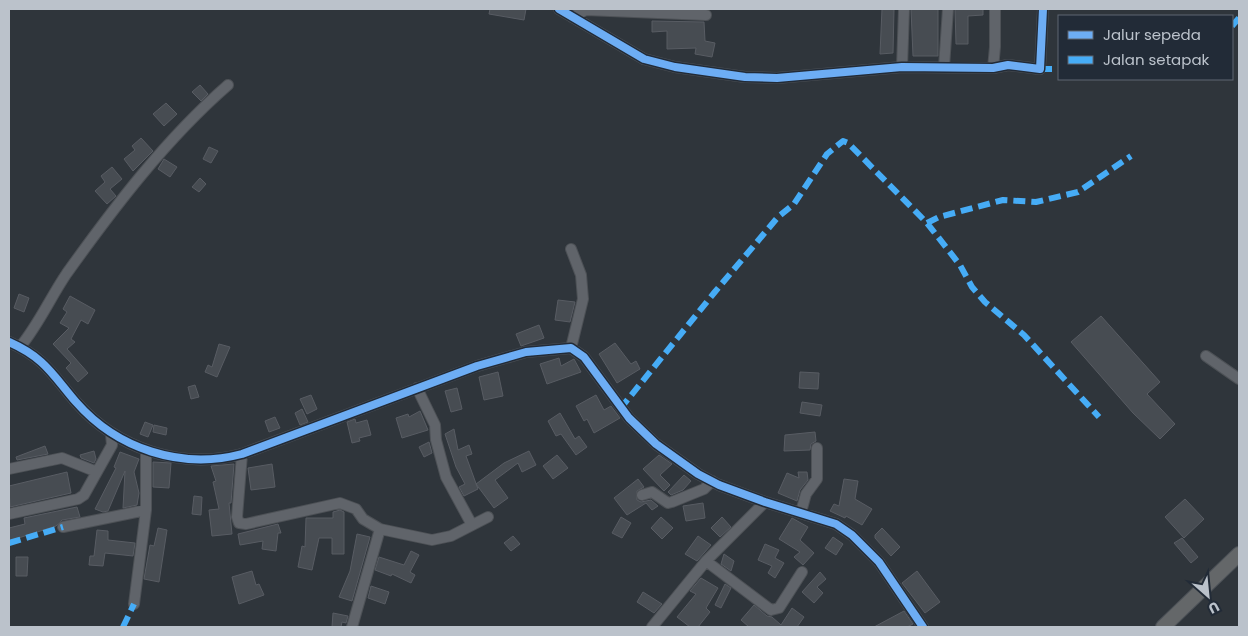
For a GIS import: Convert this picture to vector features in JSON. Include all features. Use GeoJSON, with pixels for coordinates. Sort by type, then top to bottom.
{"type":"FeatureCollection","features":[{"type":"Feature","properties":{"kind":"highway"},"geometry":{"type":"LineString","coordinates":[[1163,627],[1239,554]]}},
{"type":"Feature","properties":{"kind":"street"},"geometry":{"type":"LineString","coordinates":[[558,9],[644,59],[675,67],[746,77],[777,78],[902,66],[992,68],[1008,65],[1040,69],[1043,9]]}},
{"type":"Feature","properties":{"kind":"street"},"geometry":{"type":"LineString","coordinates":[[572,18],[586,9],[694,11],[706,14]]}},
{"type":"Feature","properties":{"kind":"street"},"geometry":{"type":"LineString","coordinates":[[902,66],[904,9]]}},
{"type":"Feature","properties":{"kind":"street"},"geometry":{"type":"LineString","coordinates":[[944,67],[948,9]]}},
{"type":"Feature","properties":{"kind":"street"},"geometry":{"type":"LineString","coordinates":[[992,68],[995,48],[995,9]]}},
{"type":"Feature","properties":{"kind":"street"},"geometry":{"type":"LineString","coordinates":[[20,347],[35,330],[66,275],[93,237],[194,114],[228,85]]}},
{"type":"Feature","properties":{"kind":"street"},"geometry":{"type":"LineString","coordinates":[[571,249],[582,275],[583,299],[571,348]]}},
{"type":"Feature","properties":{"kind":"street"},"geometry":{"type":"LineString","coordinates":[[9,342],[43,361],[76,402],[111,434],[146,451],[193,460],[211,460],[242,454],[417,388],[526,352],[571,348],[584,357],[620,409],[656,444],[712,481],[765,502],[836,524],[865,546],[888,574],[923,627]]}},
{"type":"Feature","properties":{"kind":"street"},"geometry":{"type":"LineString","coordinates":[[1206,356],[1239,379]]}},
{"type":"Feature","properties":{"kind":"street"},"geometry":{"type":"LineString","coordinates":[[417,388],[435,425],[436,440],[446,477],[472,525]]}},
{"type":"Feature","properties":{"kind":"street"},"geometry":{"type":"LineString","coordinates":[[9,514],[78,499],[87,491],[112,445],[111,434]]}},
{"type":"Feature","properties":{"kind":"street"},"geometry":{"type":"LineString","coordinates":[[801,512],[806,494],[818,479],[818,448]]}},
{"type":"Feature","properties":{"kind":"street"},"geometry":{"type":"LineString","coordinates":[[134,604],[146,510],[146,451]]}},
{"type":"Feature","properties":{"kind":"street"},"geometry":{"type":"LineString","coordinates":[[242,454],[236,517],[239,523],[246,524],[340,503],[356,509],[363,519],[380,529],[432,540],[446,538],[488,517]]}},
{"type":"Feature","properties":{"kind":"street"},"geometry":{"type":"LineString","coordinates":[[9,469],[62,458],[97,472]]}},
{"type":"Feature","properties":{"kind":"street"},"geometry":{"type":"LineString","coordinates":[[642,495],[652,492],[668,503],[704,489],[712,481]]}},
{"type":"Feature","properties":{"kind":"street"},"geometry":{"type":"LineString","coordinates":[[652,627],[706,561],[765,502]]}},
{"type":"Feature","properties":{"kind":"street"},"geometry":{"type":"LineString","coordinates":[[63,527],[146,510]]}},
{"type":"Feature","properties":{"kind":"street"},"geometry":{"type":"LineString","coordinates":[[352,627],[380,529]]}},
{"type":"Feature","properties":{"kind":"street"},"geometry":{"type":"LineString","coordinates":[[706,561],[771,610],[780,608],[802,572]]}},
{"type":"Feature","properties":{"kind":"building"},"geometry":{"type":"Polygon","coordinates":[[[490,9],[526,9],[524,20],[489,14],[490,9]]]}},
{"type":"Feature","properties":{"kind":"building"},"geometry":{"type":"Polygon","coordinates":[[[882,9],[894,9],[893,53],[880,54],[882,9]]]}},
{"type":"Feature","properties":{"kind":"building"},"geometry":{"type":"Polygon","coordinates":[[[911,9],[938,9],[938,56],[913,56],[911,9]]]}},
{"type":"Feature","properties":{"kind":"building"},"geometry":{"type":"Polygon","coordinates":[[[955,9],[983,9],[983,15],[968,16],[968,44],[956,44],[955,9]]]}},
{"type":"Feature","properties":{"kind":"building"},"geometry":{"type":"Polygon","coordinates":[[[652,21],[704,22],[705,41],[715,43],[712,57],[695,54],[696,48],[667,49],[667,31],[652,32],[652,21]]]}},
{"type":"Feature","properties":{"kind":"building"},"geometry":{"type":"Polygon","coordinates":[[[200,85],[208,94],[201,101],[192,92],[200,85]]]}},
{"type":"Feature","properties":{"kind":"building"},"geometry":{"type":"Polygon","coordinates":[[[166,103],[177,114],[164,126],[153,114],[166,103]]]}},
{"type":"Feature","properties":{"kind":"building"},"geometry":{"type":"Polygon","coordinates":[[[141,138],[153,151],[133,171],[124,159],[135,150],[132,146],[141,138]]]}},
{"type":"Feature","properties":{"kind":"building"},"geometry":{"type":"Polygon","coordinates":[[[209,147],[218,151],[211,163],[203,159],[209,147]]]}},
{"type":"Feature","properties":{"kind":"building"},"geometry":{"type":"Polygon","coordinates":[[[164,159],[177,167],[170,177],[158,169],[164,159]]]}},
{"type":"Feature","properties":{"kind":"building"},"geometry":{"type":"Polygon","coordinates":[[[112,167],[122,179],[110,189],[116,196],[107,204],[95,191],[105,182],[101,176],[112,167]]]}},
{"type":"Feature","properties":{"kind":"building"},"geometry":{"type":"Polygon","coordinates":[[[200,178],[206,184],[199,192],[192,187],[200,178]]]}},
{"type":"Feature","properties":{"kind":"building"},"geometry":{"type":"Polygon","coordinates":[[[19,294],[29,298],[24,312],[14,308],[19,294]]]}},
{"type":"Feature","properties":{"kind":"building"},"geometry":{"type":"Polygon","coordinates":[[[70,296],[95,310],[88,324],[81,320],[71,339],[75,342],[67,349],[88,373],[78,382],[66,368],[71,363],[53,344],[69,328],[60,323],[67,312],[63,309],[70,296]]]}},
{"type":"Feature","properties":{"kind":"building"},"geometry":{"type":"Polygon","coordinates":[[[558,300],[575,302],[570,322],[555,320],[558,300]]]}},
{"type":"Feature","properties":{"kind":"building"},"geometry":{"type":"Polygon","coordinates":[[[1101,316],[1160,382],[1147,394],[1175,424],[1160,439],[1133,413],[1071,342],[1101,316]]]}},
{"type":"Feature","properties":{"kind":"building"},"geometry":{"type":"Polygon","coordinates":[[[539,325],[544,338],[521,346],[516,334],[539,325]]]}},
{"type":"Feature","properties":{"kind":"building"},"geometry":{"type":"Polygon","coordinates":[[[615,343],[631,364],[636,361],[640,369],[617,383],[599,354],[615,343]]]}},
{"type":"Feature","properties":{"kind":"building"},"geometry":{"type":"Polygon","coordinates":[[[219,344],[230,347],[217,377],[205,372],[208,365],[212,367],[219,344]]]}},
{"type":"Feature","properties":{"kind":"building"},"geometry":{"type":"Polygon","coordinates":[[[559,358],[561,366],[574,359],[581,372],[547,384],[540,364],[559,358]]]}},
{"type":"Feature","properties":{"kind":"building"},"geometry":{"type":"Polygon","coordinates":[[[498,372],[503,396],[484,400],[479,377],[498,372]]]}},
{"type":"Feature","properties":{"kind":"building"},"geometry":{"type":"Polygon","coordinates":[[[800,372],[819,373],[818,389],[799,388],[800,372]]]}},
{"type":"Feature","properties":{"kind":"building"},"geometry":{"type":"Polygon","coordinates":[[[195,385],[199,397],[191,399],[188,387],[195,385]]]}},
{"type":"Feature","properties":{"kind":"building"},"geometry":{"type":"Polygon","coordinates":[[[457,388],[462,409],[451,412],[445,391],[457,388]]]}},
{"type":"Feature","properties":{"kind":"building"},"geometry":{"type":"Polygon","coordinates":[[[311,395],[317,409],[307,414],[300,399],[311,395]]]}},
{"type":"Feature","properties":{"kind":"building"},"geometry":{"type":"Polygon","coordinates":[[[596,395],[604,410],[611,406],[620,418],[594,433],[587,419],[584,421],[576,406],[596,395]]]}},
{"type":"Feature","properties":{"kind":"building"},"geometry":{"type":"Polygon","coordinates":[[[802,402],[822,405],[820,416],[800,413],[802,402]]]}},
{"type":"Feature","properties":{"kind":"building"},"geometry":{"type":"Polygon","coordinates":[[[302,409],[308,422],[300,425],[295,413],[302,409]]]}},
{"type":"Feature","properties":{"kind":"building"},"geometry":{"type":"Polygon","coordinates":[[[420,411],[428,430],[402,438],[396,418],[408,414],[409,417],[420,411]]]}},
{"type":"Feature","properties":{"kind":"building"},"geometry":{"type":"Polygon","coordinates":[[[560,413],[575,439],[579,436],[587,447],[576,455],[561,434],[556,436],[548,421],[560,413]]]}},
{"type":"Feature","properties":{"kind":"building"},"geometry":{"type":"Polygon","coordinates":[[[275,417],[280,428],[269,432],[265,421],[275,417]]]}},
{"type":"Feature","properties":{"kind":"building"},"geometry":{"type":"Polygon","coordinates":[[[355,419],[356,423],[367,420],[371,435],[359,438],[360,441],[352,443],[347,422],[355,419]]]}},
{"type":"Feature","properties":{"kind":"building"},"geometry":{"type":"Polygon","coordinates":[[[145,422],[153,425],[148,437],[140,434],[145,422]]]}},
{"type":"Feature","properties":{"kind":"building"},"geometry":{"type":"Polygon","coordinates":[[[154,425],[167,428],[166,435],[153,432],[154,425]]]}},
{"type":"Feature","properties":{"kind":"building"},"geometry":{"type":"Polygon","coordinates":[[[454,429],[458,450],[469,445],[472,454],[466,456],[478,489],[464,496],[459,487],[465,484],[456,467],[445,434],[454,429]]]}},
{"type":"Feature","properties":{"kind":"building"},"geometry":{"type":"Polygon","coordinates":[[[815,432],[816,441],[811,444],[810,450],[784,451],[785,435],[815,432]]]}},
{"type":"Feature","properties":{"kind":"building"},"geometry":{"type":"Polygon","coordinates":[[[429,442],[432,453],[424,457],[419,447],[429,442]]]}},
{"type":"Feature","properties":{"kind":"building"},"geometry":{"type":"Polygon","coordinates":[[[45,446],[48,454],[17,460],[16,457],[45,446]]]}},
{"type":"Feature","properties":{"kind":"building"},"geometry":{"type":"Polygon","coordinates":[[[94,451],[96,459],[94,463],[81,458],[80,455],[94,451]]]}},
{"type":"Feature","properties":{"kind":"building"},"geometry":{"type":"Polygon","coordinates":[[[529,451],[536,465],[522,472],[518,463],[495,480],[508,498],[494,508],[476,484],[504,463],[529,451]]]}},
{"type":"Feature","properties":{"kind":"building"},"geometry":{"type":"Polygon","coordinates":[[[120,452],[139,459],[134,472],[139,493],[137,505],[123,508],[125,471],[108,511],[103,512],[95,509],[116,468],[114,467],[120,452]]]}},
{"type":"Feature","properties":{"kind":"building"},"geometry":{"type":"Polygon","coordinates":[[[557,455],[568,468],[553,479],[543,466],[557,455]]]}},
{"type":"Feature","properties":{"kind":"building"},"geometry":{"type":"Polygon","coordinates":[[[659,455],[672,464],[660,475],[670,485],[664,491],[643,469],[659,455]]]}},
{"type":"Feature","properties":{"kind":"building"},"geometry":{"type":"Polygon","coordinates":[[[153,462],[171,463],[169,488],[153,487],[153,462]]]}},
{"type":"Feature","properties":{"kind":"building"},"geometry":{"type":"Polygon","coordinates":[[[234,464],[231,503],[229,503],[232,534],[212,536],[209,510],[219,509],[213,482],[216,481],[211,466],[234,464]]]}},
{"type":"Feature","properties":{"kind":"building"},"geometry":{"type":"Polygon","coordinates":[[[272,464],[275,487],[251,490],[248,468],[272,464]]]}},
{"type":"Feature","properties":{"kind":"building"},"geometry":{"type":"Polygon","coordinates":[[[67,472],[71,493],[10,507],[9,486],[67,472]]]}},
{"type":"Feature","properties":{"kind":"building"},"geometry":{"type":"Polygon","coordinates":[[[798,472],[807,472],[808,480],[800,490],[797,501],[778,493],[787,473],[799,478],[798,472]]]}},
{"type":"Feature","properties":{"kind":"building"},"geometry":{"type":"Polygon","coordinates":[[[684,475],[691,481],[683,490],[671,495],[668,492],[684,475]]]}},
{"type":"Feature","properties":{"kind":"building"},"geometry":{"type":"Polygon","coordinates":[[[638,479],[644,487],[637,491],[637,500],[641,502],[651,500],[658,506],[652,510],[646,503],[627,515],[614,498],[638,479]]]}},
{"type":"Feature","properties":{"kind":"building"},"geometry":{"type":"Polygon","coordinates":[[[844,479],[858,481],[855,499],[872,509],[862,525],[846,516],[845,518],[830,511],[834,504],[839,506],[844,479]]]}},
{"type":"Feature","properties":{"kind":"building"},"geometry":{"type":"Polygon","coordinates":[[[194,496],[202,497],[201,515],[192,514],[194,496]]]}},
{"type":"Feature","properties":{"kind":"building"},"geometry":{"type":"Polygon","coordinates":[[[1185,499],[1204,519],[1184,538],[1165,517],[1185,499]]]}},
{"type":"Feature","properties":{"kind":"building"},"geometry":{"type":"Polygon","coordinates":[[[703,503],[705,518],[686,521],[683,506],[703,503]]]}},
{"type":"Feature","properties":{"kind":"building"},"geometry":{"type":"Polygon","coordinates":[[[77,507],[80,517],[62,520],[56,526],[9,541],[9,528],[25,524],[24,518],[77,507]]]}},
{"type":"Feature","properties":{"kind":"building"},"geometry":{"type":"Polygon","coordinates":[[[340,510],[344,512],[344,554],[332,554],[332,538],[319,538],[312,570],[298,567],[302,546],[305,547],[306,518],[333,518],[333,512],[340,510]]]}},
{"type":"Feature","properties":{"kind":"building"},"geometry":{"type":"Polygon","coordinates":[[[621,517],[631,523],[622,538],[612,533],[621,517]]]}},
{"type":"Feature","properties":{"kind":"building"},"geometry":{"type":"Polygon","coordinates":[[[661,517],[673,528],[662,539],[651,528],[661,517]]]}},
{"type":"Feature","properties":{"kind":"building"},"geometry":{"type":"Polygon","coordinates":[[[722,517],[731,527],[720,537],[711,528],[722,517]]]}},
{"type":"Feature","properties":{"kind":"building"},"geometry":{"type":"Polygon","coordinates":[[[792,518],[808,527],[800,540],[814,553],[803,565],[794,557],[800,552],[779,539],[792,518]]]}},
{"type":"Feature","properties":{"kind":"building"},"geometry":{"type":"Polygon","coordinates":[[[278,524],[281,533],[278,533],[276,551],[262,549],[263,541],[240,545],[238,534],[278,524]]]}},
{"type":"Feature","properties":{"kind":"building"},"geometry":{"type":"Polygon","coordinates":[[[158,528],[167,530],[159,582],[144,579],[150,545],[154,546],[158,528]]]}},
{"type":"Feature","properties":{"kind":"building"},"geometry":{"type":"Polygon","coordinates":[[[882,528],[900,547],[891,556],[875,538],[875,535],[882,528]]]}},
{"type":"Feature","properties":{"kind":"building"},"geometry":{"type":"Polygon","coordinates":[[[97,530],[108,531],[108,540],[135,543],[133,556],[105,553],[103,566],[89,565],[90,556],[94,556],[97,530]]]}},
{"type":"Feature","properties":{"kind":"building"},"geometry":{"type":"Polygon","coordinates":[[[357,534],[370,537],[352,601],[339,597],[350,571],[357,534]]]}},
{"type":"Feature","properties":{"kind":"building"},"geometry":{"type":"Polygon","coordinates":[[[513,536],[520,544],[511,551],[504,543],[513,536]]]}},
{"type":"Feature","properties":{"kind":"building"},"geometry":{"type":"Polygon","coordinates":[[[698,536],[711,545],[697,561],[685,554],[698,536]]]}},
{"type":"Feature","properties":{"kind":"building"},"geometry":{"type":"Polygon","coordinates":[[[833,537],[843,544],[836,555],[825,548],[833,537]]]}},
{"type":"Feature","properties":{"kind":"building"},"geometry":{"type":"Polygon","coordinates":[[[1182,538],[1198,557],[1191,563],[1174,543],[1182,538]]]}},
{"type":"Feature","properties":{"kind":"building"},"geometry":{"type":"Polygon","coordinates":[[[765,544],[779,550],[775,558],[784,563],[775,578],[768,573],[772,566],[758,560],[765,544]]]}},
{"type":"Feature","properties":{"kind":"building"},"geometry":{"type":"Polygon","coordinates":[[[411,551],[419,555],[410,572],[415,575],[411,583],[392,574],[391,576],[375,570],[379,557],[404,565],[411,551]]]}},
{"type":"Feature","properties":{"kind":"building"},"geometry":{"type":"Polygon","coordinates":[[[724,554],[734,561],[731,571],[721,564],[724,554]]]}},
{"type":"Feature","properties":{"kind":"building"},"geometry":{"type":"Polygon","coordinates":[[[16,557],[28,557],[27,576],[16,576],[16,557]]]}},
{"type":"Feature","properties":{"kind":"building"},"geometry":{"type":"Polygon","coordinates":[[[252,571],[256,585],[259,584],[264,595],[239,604],[232,577],[252,571]]]}},
{"type":"Feature","properties":{"kind":"building"},"geometry":{"type":"Polygon","coordinates":[[[917,571],[940,602],[925,613],[902,583],[917,571]]]}},
{"type":"Feature","properties":{"kind":"building"},"geometry":{"type":"Polygon","coordinates":[[[820,572],[826,579],[817,587],[823,593],[814,603],[802,592],[820,572]]]}},
{"type":"Feature","properties":{"kind":"building"},"geometry":{"type":"Polygon","coordinates":[[[701,578],[718,588],[706,608],[710,612],[698,627],[690,627],[677,617],[696,594],[690,591],[701,578]]]}},
{"type":"Feature","properties":{"kind":"building"},"geometry":{"type":"Polygon","coordinates":[[[725,584],[731,588],[721,608],[715,605],[725,584]]]}},
{"type":"Feature","properties":{"kind":"building"},"geometry":{"type":"Polygon","coordinates":[[[371,586],[389,592],[385,604],[368,598],[371,586]]]}},
{"type":"Feature","properties":{"kind":"building"},"geometry":{"type":"Polygon","coordinates":[[[643,592],[662,604],[654,613],[637,602],[643,592]]]}},
{"type":"Feature","properties":{"kind":"building"},"geometry":{"type":"Polygon","coordinates":[[[754,605],[781,625],[792,608],[804,617],[797,627],[749,627],[741,620],[754,605]]]}},
{"type":"Feature","properties":{"kind":"building"},"geometry":{"type":"Polygon","coordinates":[[[904,611],[913,624],[907,627],[874,627],[904,611]]]}},
{"type":"Feature","properties":{"kind":"building"},"geometry":{"type":"Polygon","coordinates":[[[333,613],[348,616],[346,623],[342,622],[341,627],[332,627],[333,613]]]}},
{"type":"Feature","properties":{"kind":"marked path"},"geometry":{"type":"LineString","coordinates":[[1233,25],[1239,18]]}},
{"type":"Feature","properties":{"kind":"marked path"},"geometry":{"type":"LineString","coordinates":[[1040,69],[1058,69]]}},
{"type":"Feature","properties":{"kind":"marked path"},"geometry":{"type":"LineString","coordinates":[[620,409],[778,217],[794,204],[827,154],[843,141],[848,143],[927,223],[960,265],[972,287],[985,302],[1024,335],[1099,417]]}},
{"type":"Feature","properties":{"kind":"marked path"},"geometry":{"type":"LineString","coordinates":[[927,223],[939,217],[1003,200],[1036,202],[1078,192],[1131,156]]}},
{"type":"Feature","properties":{"kind":"marked path"},"geometry":{"type":"LineString","coordinates":[[9,543],[63,527]]}},
{"type":"Feature","properties":{"kind":"marked path"},"geometry":{"type":"LineString","coordinates":[[123,627],[134,604]]}},
{"type":"Feature","properties":{"kind":"cycle path"},"geometry":{"type":"LineString","coordinates":[[559,9],[644,59],[675,67],[745,77],[777,78],[902,67],[993,68],[1008,65],[1040,69],[1043,9]]}},
{"type":"Feature","properties":{"kind":"cycle path"},"geometry":{"type":"LineString","coordinates":[[9,342],[40,361],[76,402],[92,418],[111,432],[130,443],[152,452],[173,457],[196,459],[242,454],[477,366],[526,352],[571,348],[584,357],[629,418],[656,444],[698,474],[719,485],[765,502],[836,524],[852,535],[879,562],[923,627]]}}]}
